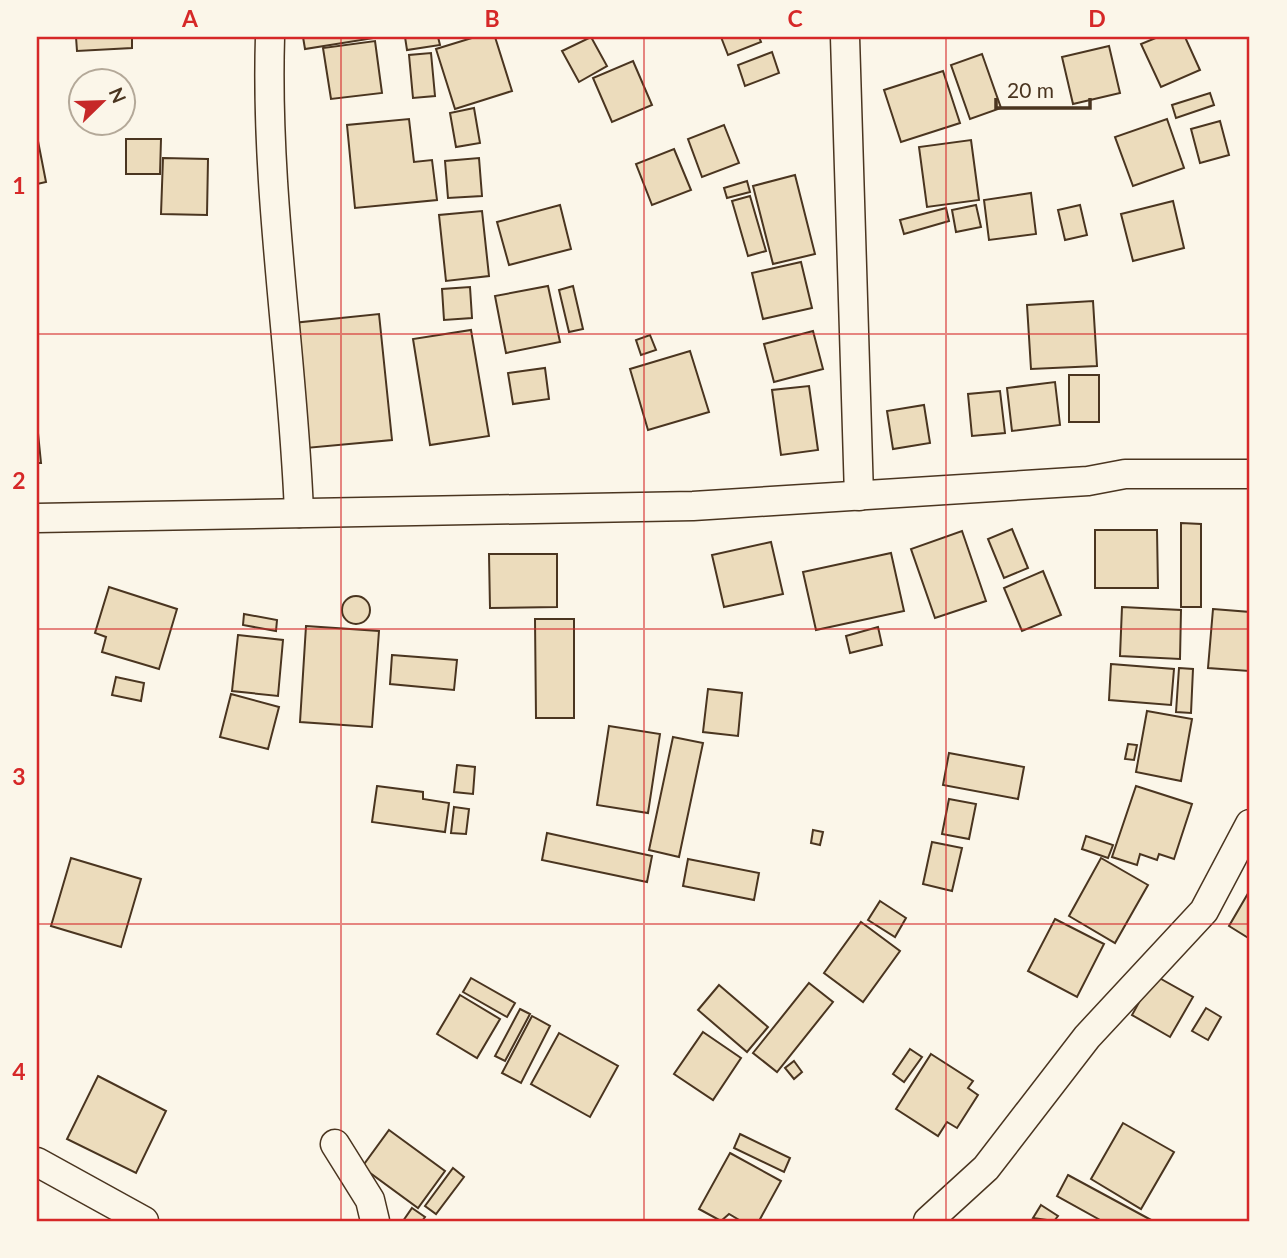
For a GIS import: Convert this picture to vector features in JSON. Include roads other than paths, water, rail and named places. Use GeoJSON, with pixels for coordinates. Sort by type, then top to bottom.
{"type":"FeatureCollection","features":[{"type":"Feature","properties":{"kind":"street"},"geometry":{"type":"LineString","coordinates":[[270,37],[271,130],[278,264],[299,513]]}},
{"type":"Feature","properties":{"kind":"street"},"geometry":{"type":"LineString","coordinates":[[845,37],[859,496]]}},
{"type":"Feature","properties":{"kind":"street"},"geometry":{"type":"LineString","coordinates":[[37,518],[693,506],[1088,481],[1125,474],[1250,474]]}},
{"type":"Feature","properties":{"kind":"street"},"geometry":{"type":"LineString","coordinates":[[928,1221],[986,1168],[1087,1037],[1203,911],[1250,824]]}},
{"type":"Feature","properties":{"kind":"street"},"geometry":{"type":"LineString","coordinates":[[335,1144],[370,1200],[375,1221]]}},
{"type":"Feature","properties":{"kind":"street"},"geometry":{"type":"LineString","coordinates":[[37,1162],[144,1221]]}}]}
